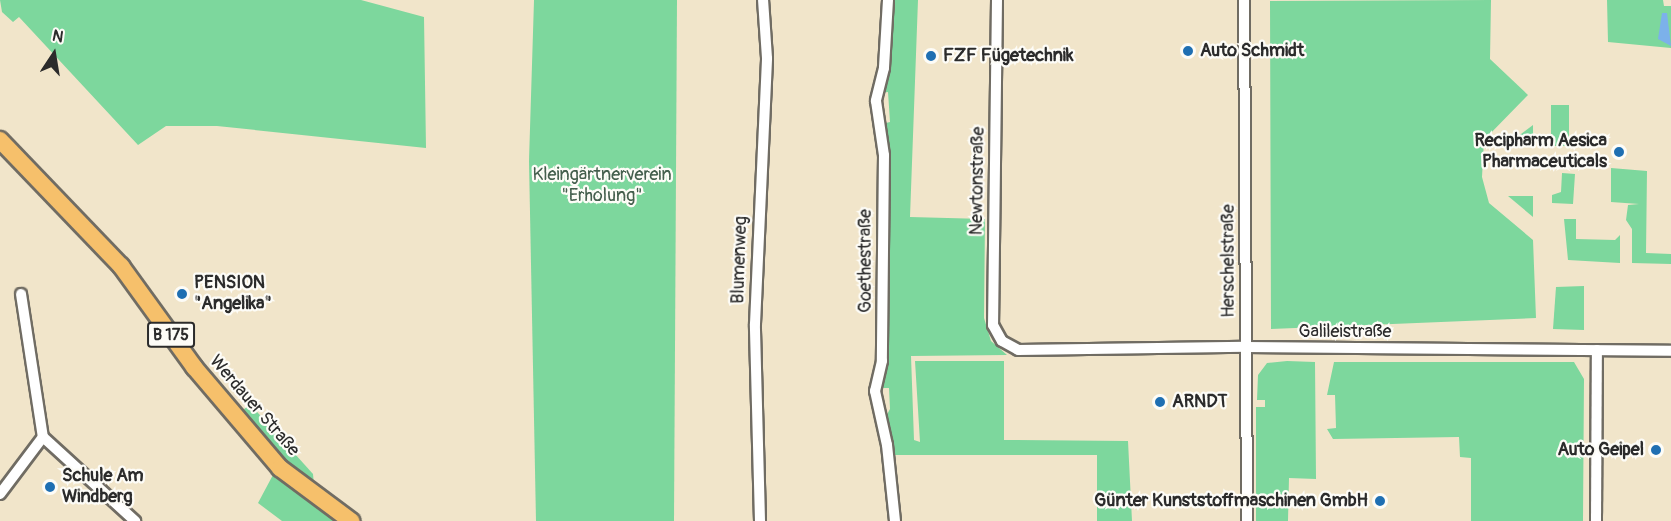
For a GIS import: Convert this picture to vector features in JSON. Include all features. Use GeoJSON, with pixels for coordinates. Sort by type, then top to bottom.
{"type":"FeatureCollection","features":[{"type":"Feature","properties":{"kind":"main road","name":"Werdauer Straße"},"geometry":{"type":"LineString","coordinates":[[0,140],[122,266],[194,367],[280,468],[351,521]]}},
{"type":"Feature","properties":{"kind":"street","name":"Blumenweg"},"geometry":{"type":"LineString","coordinates":[[760,521],[755,324],[767,58],[763,0]]}},
{"type":"Feature","properties":{"kind":"street","name":"Goethestraße"},"geometry":{"type":"LineString","coordinates":[[888,0],[884,68],[876,101],[884,155],[882,361],[875,391],[887,445],[895,521]]}},
{"type":"Feature","properties":{"kind":"street","name":"Newtonstraße"},"geometry":{"type":"LineString","coordinates":[[997,0],[993,324],[1002,341],[1018,350]]}},
{"type":"Feature","properties":{"kind":"street","name":"Herschelstraße"},"geometry":{"type":"LineString","coordinates":[[1244,0],[1247,521]]}},
{"type":"Feature","properties":{"kind":"street"},"geometry":{"type":"LineString","coordinates":[[21,294],[43,437],[135,521]]}},
{"type":"Feature","properties":{"kind":"street","name":"Galileistraße"},"geometry":{"type":"LineString","coordinates":[[1018,350],[1246,347],[1671,351]]}},
{"type":"Feature","properties":{"kind":"street"},"geometry":{"type":"LineString","coordinates":[[1596,521],[1597,350]]}},
{"type":"Feature","properties":{"kind":"street"},"geometry":{"type":"LineString","coordinates":[[0,494],[43,437]]}},
{"type":"Feature","properties":{"kind":"green space"},"geometry":{"type":"Polygon","coordinates":[[[0,0],[361,0],[424,17],[426,148],[217,126],[166,126],[138,145],[19,17],[13,22],[2,12],[0,0]]]}},
{"type":"Feature","properties":{"kind":"green space","name":"Kleingärtnerverein \"Erholung\""},"geometry":{"type":"Polygon","coordinates":[[[534,0],[677,0],[674,521],[536,521],[529,161],[534,0]]]}},
{"type":"Feature","properties":{"kind":"green space"},"geometry":{"type":"Polygon","coordinates":[[[894,0],[918,0],[910,217],[985,219],[984,318],[991,341],[1007,355],[911,356],[914,440],[920,442],[915,361],[1004,361],[1004,440],[1128,441],[1132,521],[1097,521],[1097,455],[893,455],[884,420],[890,409],[889,388],[880,388],[887,347],[882,124],[890,122],[888,92],[881,93],[886,85],[891,59],[894,0]]]}},
{"type":"Feature","properties":{"kind":"green space"},"geometry":{"type":"Polygon","coordinates":[[[1491,0],[1490,59],[1528,95],[1484,140],[1482,177],[1489,203],[1533,240],[1536,318],[1271,329],[1270,1],[1491,0]]]}},
{"type":"Feature","properties":{"kind":"green space"},"geometry":{"type":"Polygon","coordinates":[[[1607,0],[1663,0],[1664,6],[1671,6],[1671,48],[1608,42],[1607,0]]]}},
{"type":"Feature","properties":{"kind":"green space"},"geometry":{"type":"Polygon","coordinates":[[[1551,105],[1569,105],[1569,146],[1551,146],[1551,105]]]}},
{"type":"Feature","properties":{"kind":"green space"},"geometry":{"type":"Polygon","coordinates":[[[1533,125],[1533,146],[1505,146],[1533,125]]]}},
{"type":"Feature","properties":{"kind":"green space"},"geometry":{"type":"Polygon","coordinates":[[[1611,168],[1647,171],[1646,253],[1671,254],[1671,264],[1632,263],[1632,229],[1626,220],[1628,205],[1639,204],[1611,202],[1611,168]]]}},
{"type":"Feature","properties":{"kind":"green space"},"geometry":{"type":"Polygon","coordinates":[[[1562,173],[1575,174],[1573,204],[1552,203],[1552,195],[1561,192],[1562,173]]]}},
{"type":"Feature","properties":{"kind":"green space"},"geometry":{"type":"Polygon","coordinates":[[[1508,196],[1533,196],[1533,217],[1508,196]]]}},
{"type":"Feature","properties":{"kind":"green space"},"geometry":{"type":"Polygon","coordinates":[[[1564,219],[1576,219],[1576,239],[1615,240],[1620,235],[1620,263],[1568,260],[1564,219]]]}},
{"type":"Feature","properties":{"kind":"green space"},"geometry":{"type":"Polygon","coordinates":[[[1584,286],[1584,330],[1553,329],[1556,287],[1584,286]]]}},
{"type":"Feature","properties":{"kind":"green space"},"geometry":{"type":"Polygon","coordinates":[[[1315,362],[1316,479],[1289,478],[1288,521],[1256,521],[1256,407],[1265,407],[1265,400],[1257,400],[1258,375],[1267,363],[1315,362]]]}},
{"type":"Feature","properties":{"kind":"green space"},"geometry":{"type":"Polygon","coordinates":[[[1334,362],[1574,362],[1584,379],[1583,521],[1471,521],[1471,458],[1460,457],[1459,437],[1333,439],[1327,429],[1336,428],[1335,395],[1327,395],[1334,362]]]}},
{"type":"Feature","properties":{"kind":"green space"},"geometry":{"type":"Polygon","coordinates":[[[250,404],[313,474],[314,485],[274,450],[242,411],[250,404]]]}},
{"type":"Feature","properties":{"kind":"green space"},"geometry":{"type":"Polygon","coordinates":[[[274,473],[336,521],[282,521],[258,503],[274,473]]]}},
{"type":"Feature","properties":{"kind":"water"},"geometry":{"type":"Polygon","coordinates":[[[1662,13],[1667,13],[1671,46],[1658,39],[1662,13]]]}},
{"type":"Feature","properties":{"kind":"place","name":"Auto Schmidt"},"geometry":{"type":"Point","coordinates":[1188,51]}},
{"type":"Feature","properties":{"kind":"place","name":"FZF Fügetechnik"},"geometry":{"type":"Point","coordinates":[931,56]}},
{"type":"Feature","properties":{"kind":"place","name":"Recipharm Aesica Pharmaceuticals"},"geometry":{"type":"Point","coordinates":[1619,152]}},
{"type":"Feature","properties":{"kind":"place","name":"PENSION \"Angelika\""},"geometry":{"type":"Point","coordinates":[182,294]}},
{"type":"Feature","properties":{"kind":"place","name":"ARNDT"},"geometry":{"type":"Point","coordinates":[1160,402]}},
{"type":"Feature","properties":{"kind":"place","name":"Auto Geipel"},"geometry":{"type":"Point","coordinates":[1656,450]}},
{"type":"Feature","properties":{"kind":"place","name":"Schule Am Windberg"},"geometry":{"type":"Point","coordinates":[50,487]}},
{"type":"Feature","properties":{"kind":"place","name":"Günter Kunststoffmaschinen GmbH"},"geometry":{"type":"Point","coordinates":[1380,501]}}]}
